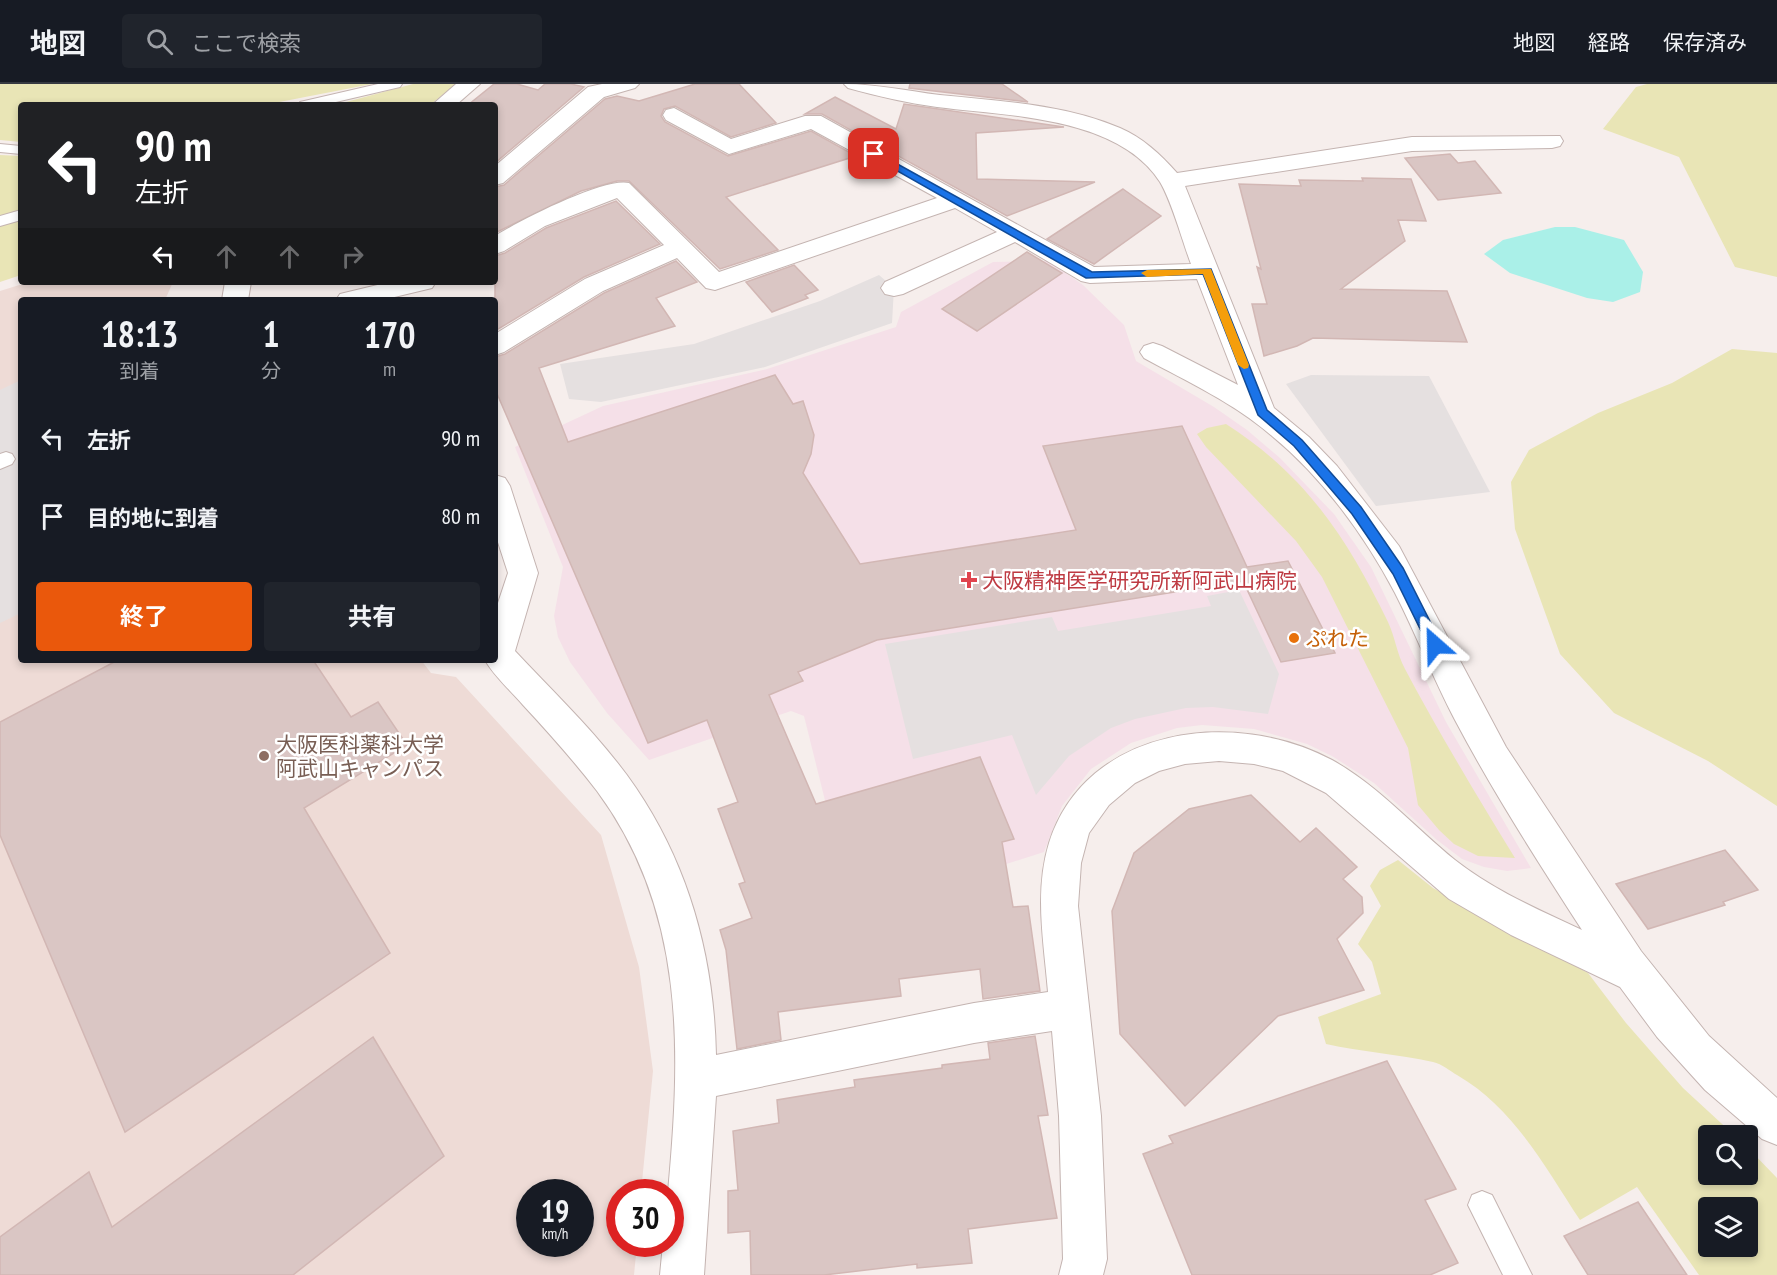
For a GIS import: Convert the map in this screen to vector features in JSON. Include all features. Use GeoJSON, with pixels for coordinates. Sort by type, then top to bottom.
{"type":"FeatureCollection","features":[{"type":"Feature","properties":{"kind":"street"},"geometry":{"type":"LineString","coordinates":[[447,102],[469,84]]}},
{"type":"Feature","properties":{"kind":"street"},"geometry":{"type":"LineString","coordinates":[[500,169],[596,92],[628,84]]}},
{"type":"Feature","properties":{"kind":"street"},"geometry":{"type":"LineString","coordinates":[[855,84],[908,98],[1073,119],[1102,127],[1128,139],[1150,154],[1171,180],[1262,412]]}},
{"type":"Feature","properties":{"kind":"street"},"geometry":{"type":"LineString","coordinates":[[674,115],[729,147],[813,121],[1017,232],[1090,275],[1207,271]]}},
{"type":"Feature","properties":{"kind":"street"},"geometry":{"type":"LineString","coordinates":[[1171,180],[1413,144],[1552,141]]}},
{"type":"Feature","properties":{"kind":"street"},"geometry":{"type":"LineString","coordinates":[[498,244],[537,221],[621,188],[715,282],[957,199]]}},
{"type":"Feature","properties":{"kind":"street"},"geometry":{"type":"LineString","coordinates":[[894,288],[1017,232]]}},
{"type":"Feature","properties":{"kind":"street"},"geometry":{"type":"LineString","coordinates":[[498,344],[594,285],[680,247]]}},
{"type":"Feature","properties":{"kind":"street"},"geometry":{"type":"LineString","coordinates":[[361,297],[411,285]]}},
{"type":"Feature","properties":{"kind":"street"},"geometry":{"type":"LineString","coordinates":[[1153,352],[1262,412],[1298,443],[1320,467],[1382,547],[1415,602],[1488,747],[1561,865],[1653,1003],[1703,1061],[1777,1124]]}},
{"type":"Feature","properties":{"kind":"street"},"geometry":{"type":"LineString","coordinates":[[498,495],[523,573],[498,654],[624,799],[659,865],[682,932],[692,984],[698,1079],[682,1275]]}},
{"type":"Feature","properties":{"kind":"street"},"geometry":{"type":"LineString","coordinates":[[1077,1275],[1085,1259],[1080,1116],[1060,886],[1066,848],[1076,822],[1092,800],[1134,765],[1159,754],[1216,745],[1246,747],[1276,754],[1317,770],[1361,798],[1419,852],[1461,885],[1518,918],[1633,973]]}},
{"type":"Feature","properties":{"kind":"street"},"geometry":{"type":"LineString","coordinates":[[698,1079],[974,1023],[1069,1009]]}},
{"type":"Feature","properties":{"kind":"lane"},"geometry":{"type":"LineString","coordinates":[[318,102],[394,84]]}},
{"type":"Feature","properties":{"kind":"lane"},"geometry":{"type":"LineString","coordinates":[[0,148],[18,150]]}},
{"type":"Feature","properties":{"kind":"lane"},"geometry":{"type":"LineString","coordinates":[[0,221],[18,216]]}},
{"type":"Feature","properties":{"kind":"lane"},"geometry":{"type":"LineString","coordinates":[[1482,1205],[1518,1275]]}},
{"type":"Feature","properties":{"kind":"shaded area"},"geometry":{"type":"Polygon","coordinates":[[[0,84],[372,84],[279,102],[18,102],[18,142],[0,140],[0,84]]]}},
{"type":"Feature","properties":{"kind":"shaded area"},"geometry":{"type":"Polygon","coordinates":[[[413,84],[456,84],[434,102],[346,102],[413,84]]]}},
{"type":"Feature","properties":{"kind":"shaded area"},"geometry":{"type":"Polygon","coordinates":[[[1647,84],[1777,84],[1777,277],[1735,267],[1679,157],[1603,129],[1636,87],[1647,84]]]}},
{"type":"Feature","properties":{"kind":"shaded area"},"geometry":{"type":"Polygon","coordinates":[[[0,155],[18,156],[18,276],[0,282],[0,155]]]}},
{"type":"Feature","properties":{"kind":"shaded area","name":"大阪精神医学研究所新阿武山病院"},"geometry":{"type":"Polygon","coordinates":[[[1048,261],[1083,285],[1124,325],[1136,361],[1214,407],[1247,430],[1280,458],[1334,514],[1371,567],[1446,722],[1531,868],[1507,871],[1484,867],[1462,859],[1437,840],[1374,783],[1332,756],[1307,744],[1254,729],[1202,725],[1177,728],[1131,743],[1091,769],[1062,806],[1044,852],[853,913],[804,716],[791,711],[649,760],[607,713],[570,662],[558,637],[554,616],[563,567],[515,447],[603,406],[767,369],[896,327],[901,312],[993,262],[1048,261]]]}},
{"type":"Feature","properties":{"kind":"shaded area"},"geometry":{"type":"Polygon","coordinates":[[[879,275],[894,288],[892,323],[765,367],[601,402],[569,399],[560,364],[694,344],[820,301],[879,275]]]}},
{"type":"Feature","properties":{"kind":"shaded area","name":"大阪医科薬科大学 阿武山キャンパス"},"geometry":{"type":"Polygon","coordinates":[[[19,285],[172,285],[166,297],[18,297],[18,663],[423,663],[431,673],[456,677],[601,835],[639,967],[653,1071],[642,1179],[606,1179],[606,1257],[636,1257],[634,1275],[0,1275],[0,291],[19,285]]]}},
{"type":"Feature","properties":{"kind":"shaded area"},"geometry":{"type":"Polygon","coordinates":[[[1732,349],[1777,353],[1777,806],[1708,761],[1614,713],[1560,654],[1515,529],[1511,482],[1529,450],[1598,413],[1672,383],[1732,349]]]}},
{"type":"Feature","properties":{"kind":"shaded area"},"geometry":{"type":"Polygon","coordinates":[[[1311,375],[1429,376],[1490,492],[1376,506],[1286,384],[1311,375]]]}},
{"type":"Feature","properties":{"kind":"shaded area"},"geometry":{"type":"Polygon","coordinates":[[[18,381],[18,614],[0,623],[0,390],[18,381]]]}},
{"type":"Feature","properties":{"kind":"shaded area"},"geometry":{"type":"Polygon","coordinates":[[[1226,424],[1254,444],[1302,487],[1340,536],[1373,591],[1388,622],[1402,663],[1418,693],[1515,858],[1478,856],[1454,844],[1418,805],[1408,748],[1322,577],[1296,541],[1206,447],[1197,434],[1207,428],[1226,424]]]}},
{"type":"Feature","properties":{"kind":"shaded area"},"geometry":{"type":"Polygon","coordinates":[[[1239,590],[1279,674],[1268,714],[1213,707],[1186,708],[1135,719],[1111,728],[1069,756],[1036,795],[1012,735],[913,759],[885,644],[1052,617],[1058,631],[1211,606],[1207,596],[1239,590]]]}},
{"type":"Feature","properties":{"kind":"shaded area"},"geometry":{"type":"Polygon","coordinates":[[[1398,860],[1433,888],[1588,973],[1626,1023],[1683,1088],[1723,1125],[1698,1125],[1698,1185],[1758,1185],[1758,1158],[1777,1178],[1777,1275],[1699,1275],[1637,1187],[1580,1220],[1527,1140],[1512,1121],[1477,1089],[1436,1063],[1326,1044],[1318,1017],[1381,994],[1372,962],[1358,944],[1381,906],[1370,886],[1380,870],[1398,860]]]}},
{"type":"Feature","properties":{"kind":"water"},"geometry":{"type":"Polygon","coordinates":[[[1555,227],[1575,227],[1624,240],[1643,272],[1640,292],[1613,302],[1587,298],[1510,273],[1484,254],[1503,240],[1555,227]]]}},
{"type":"Feature","properties":{"kind":"building"},"geometry":{"type":"Polygon","coordinates":[[[494,84],[517,84],[538,90],[545,84],[571,84],[584,87],[498,160],[498,102],[472,102],[494,84]]]}},
{"type":"Feature","properties":{"kind":"building"},"geometry":{"type":"Polygon","coordinates":[[[695,84],[739,84],[776,123],[731,137],[675,106],[664,109],[661,116],[665,122],[728,156],[811,131],[856,156],[726,197],[778,250],[720,269],[629,181],[617,181],[581,191],[498,232],[498,186],[504,185],[605,99],[617,96],[639,101],[695,84]]]}},
{"type":"Feature","properties":{"kind":"building"},"geometry":{"type":"Polygon","coordinates":[[[910,84],[1002,84],[1028,102],[909,88],[910,84]]]}},
{"type":"Feature","properties":{"kind":"building"},"geometry":{"type":"Polygon","coordinates":[[[835,97],[896,129],[904,104],[1064,127],[976,133],[977,179],[1095,182],[1007,216],[889,151],[893,138],[879,146],[822,114],[805,114],[835,97]]]}},
{"type":"Feature","properties":{"kind":"building"},"geometry":{"type":"Polygon","coordinates":[[[1450,154],[1458,163],[1475,161],[1501,193],[1438,200],[1405,158],[1450,154]]]}},
{"type":"Feature","properties":{"kind":"building"},"geometry":{"type":"Polygon","coordinates":[[[1362,178],[1411,179],[1426,221],[1398,220],[1405,241],[1341,289],[1447,291],[1467,342],[1313,338],[1297,346],[1264,356],[1252,304],[1267,304],[1257,267],[1261,269],[1239,184],[1301,186],[1299,180],[1363,181],[1362,178]]]}},
{"type":"Feature","properties":{"kind":"building"},"geometry":{"type":"Polygon","coordinates":[[[1123,189],[1161,216],[1094,264],[1047,239],[1123,189]]]}},
{"type":"Feature","properties":{"kind":"building"},"geometry":{"type":"Polygon","coordinates":[[[616,201],[660,244],[584,277],[498,329],[498,297],[495,297],[495,285],[498,285],[498,255],[546,228],[616,201]]]}},
{"type":"Feature","properties":{"kind":"building"},"geometry":{"type":"Polygon","coordinates":[[[1027,252],[1062,273],[977,331],[942,309],[1027,252]]]}},
{"type":"Feature","properties":{"kind":"building"},"geometry":{"type":"Polygon","coordinates":[[[676,261],[697,282],[656,298],[675,326],[539,368],[568,442],[775,375],[793,404],[803,401],[814,435],[811,454],[803,473],[860,564],[1076,530],[1043,446],[1182,426],[1247,567],[1288,561],[1335,653],[1281,662],[1243,581],[877,640],[798,672],[803,681],[769,695],[816,804],[980,757],[1014,839],[1002,842],[1013,907],[1028,906],[1040,991],[983,999],[980,969],[899,979],[901,996],[778,1012],[781,1040],[737,1049],[726,950],[720,930],[752,918],[739,884],[745,882],[718,809],[738,802],[707,720],[648,743],[498,396],[498,356],[604,293],[676,261]]]}},
{"type":"Feature","properties":{"kind":"building"},"geometry":{"type":"Polygon","coordinates":[[[794,265],[818,290],[805,295],[808,298],[772,312],[746,282],[794,265]]]}},
{"type":"Feature","properties":{"kind":"building"},"geometry":{"type":"Polygon","coordinates":[[[112,663],[315,663],[351,717],[378,702],[407,745],[304,808],[390,953],[125,1132],[0,835],[0,722],[112,663]]]}},
{"type":"Feature","properties":{"kind":"building"},"geometry":{"type":"Polygon","coordinates":[[[1251,795],[1300,842],[1316,828],[1357,867],[1343,879],[1362,897],[1363,913],[1337,939],[1364,990],[1278,1016],[1185,1106],[1120,1034],[1112,911],[1134,853],[1189,809],[1251,795]]]}},
{"type":"Feature","properties":{"kind":"building"},"geometry":{"type":"Polygon","coordinates":[[[1725,850],[1758,890],[1723,902],[1725,905],[1648,929],[1616,884],[1725,850]]]}},
{"type":"Feature","properties":{"kind":"building"},"geometry":{"type":"Polygon","coordinates":[[[1035,1036],[1048,1115],[1038,1116],[1057,1218],[968,1229],[972,1263],[917,1268],[917,1264],[824,1275],[751,1275],[750,1231],[728,1233],[728,1191],[738,1190],[733,1131],[779,1123],[777,1100],[855,1087],[854,1080],[990,1059],[988,1043],[1035,1036]]]}},
{"type":"Feature","properties":{"kind":"building"},"geometry":{"type":"Polygon","coordinates":[[[373,1037],[444,1156],[293,1275],[0,1275],[0,1237],[89,1172],[112,1227],[373,1037]]]}},
{"type":"Feature","properties":{"kind":"building"},"geometry":{"type":"Polygon","coordinates":[[[1387,1061],[1456,1189],[1425,1200],[1458,1263],[1430,1275],[1192,1275],[1143,1154],[1173,1143],[1169,1136],[1387,1061]]]}},
{"type":"Feature","properties":{"kind":"building"},"geometry":{"type":"Polygon","coordinates":[[[1638,1202],[1687,1275],[1588,1275],[1564,1236],[1638,1202]]]}},
{"type":"Feature","properties":{"kind":"slow traffic"},"geometry":{"type":"LineString","coordinates":[[1147,273],[1207,271],[1244,365]]}},
{"type":"Feature","properties":{"kind":"place","name":"大阪精神医学研究所新阿武山病院"},"geometry":{"type":"Point","coordinates":[969,580]}},
{"type":"Feature","properties":{"kind":"place","name":"ぷれた"},"geometry":{"type":"Point","coordinates":[1294,638]}},
{"type":"Feature","properties":{"kind":"place","name":"大阪医科薬科大学 阿武山キャンパス"},"geometry":{"type":"Point","coordinates":[264,756]}},
{"type":"Feature","properties":{"kind":"route"},"geometry":{"type":"LineString","coordinates":[[874,154],[1017,232],[1090,275],[1207,271],[1262,412],[1298,443],[1356,510],[1398,571],[1435,645]]}}]}
